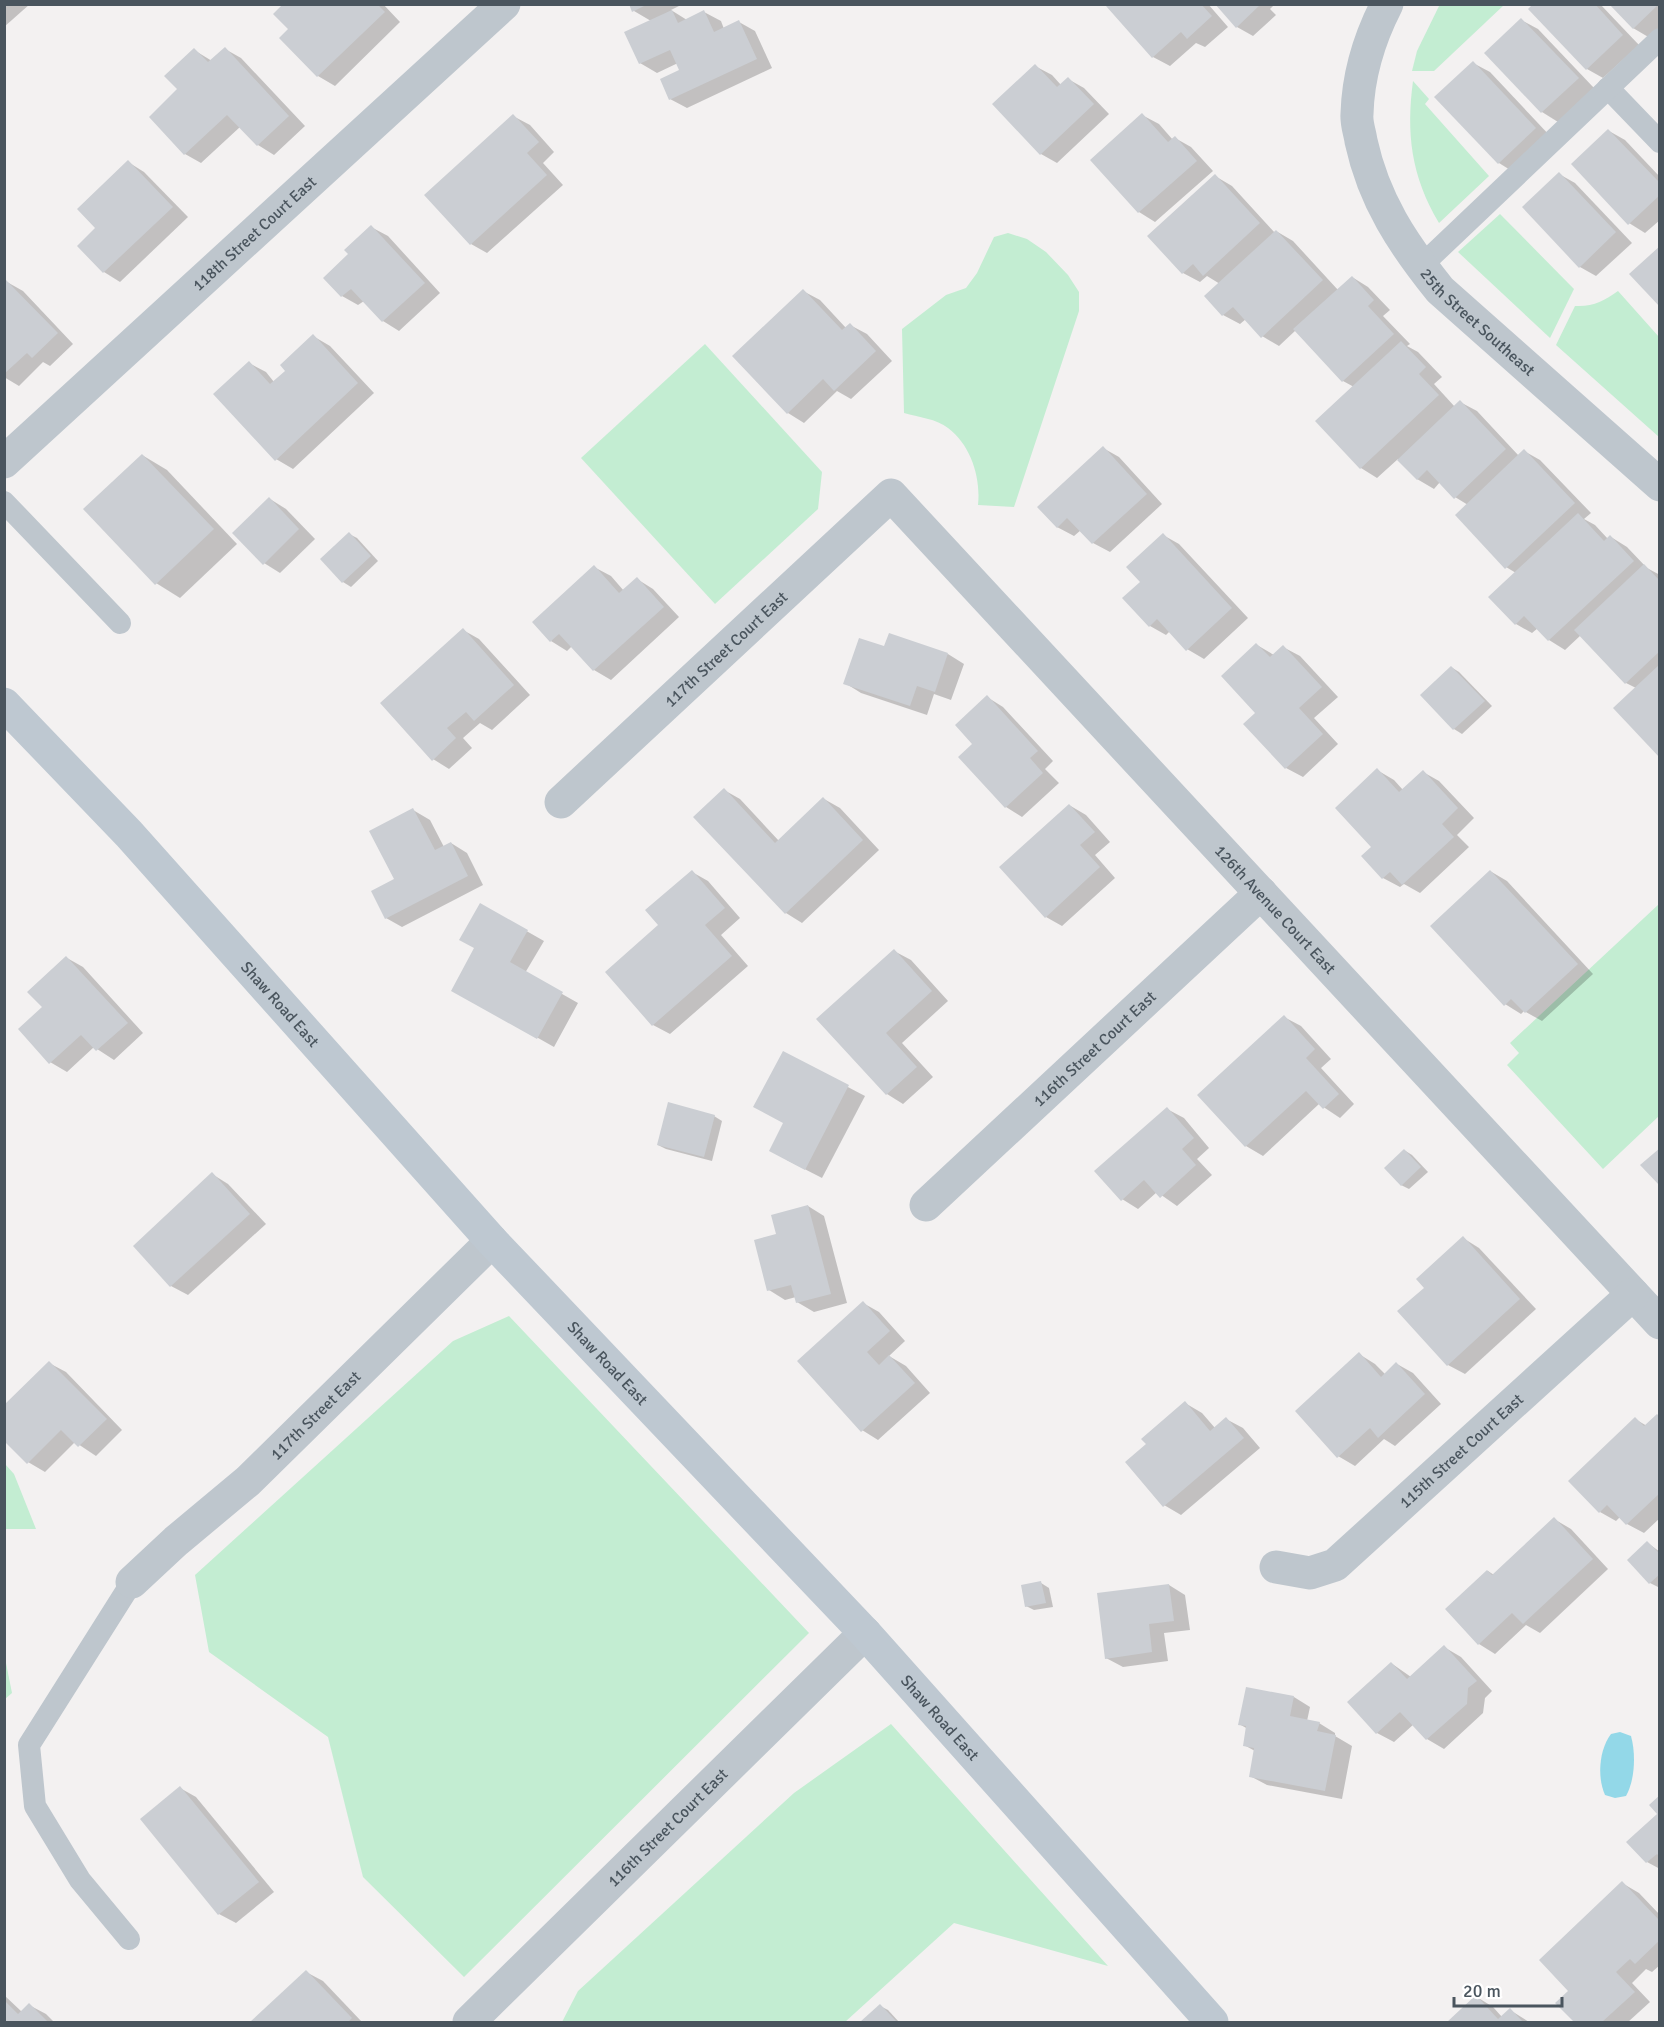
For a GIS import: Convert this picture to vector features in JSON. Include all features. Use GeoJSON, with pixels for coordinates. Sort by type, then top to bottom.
{"type":"FeatureCollection","features":[{"type":"Feature","properties":{"kind":"main road","name":"Shaw Road East"},"geometry":{"type":"LineString","coordinates":[[4,704],[129,834],[492,1241],[865,1633],[1212,2022]]}},
{"type":"Feature","properties":{"kind":"street","name":"118th Street Court East"},"geometry":{"type":"LineString","coordinates":[[4,462],[504,4]]}},
{"type":"Feature","properties":{"kind":"street","name":"25th Street Southeast"},"geometry":{"type":"LineString","coordinates":[[1387,4],[1375,28],[1363,62],[1356,116],[1366,163],[1384,208],[1411,255],[1447,297],[1659,485]]}},
{"type":"Feature","properties":{"kind":"street","name":"117th Street Court East"},"geometry":{"type":"LineString","coordinates":[[561,802],[891,495]]}},
{"type":"Feature","properties":{"kind":"street","name":"126th Avenue Court East"},"geometry":{"type":"LineString","coordinates":[[891,495],[1659,1323]]}},
{"type":"Feature","properties":{"kind":"street","name":"116th Street Court East"},"geometry":{"type":"LineString","coordinates":[[926,1205],[1261,893]]}},
{"type":"Feature","properties":{"kind":"street","name":"117th Street East"},"geometry":{"type":"LineString","coordinates":[[132,1582],[176,1541],[248,1481],[492,1241]]}},
{"type":"Feature","properties":{"kind":"street","name":"115th Street Court East"},"geometry":{"type":"LineString","coordinates":[[1276,1567],[1310,1574],[1335,1565],[1633,1294]]}},
{"type":"Feature","properties":{"kind":"street","name":"116th Street Court East"},"geometry":{"type":"LineString","coordinates":[[469,2022],[865,1633]]}},
{"type":"Feature","properties":{"kind":"lane"},"geometry":{"type":"LineString","coordinates":[[1421,266],[1659,39]]}},
{"type":"Feature","properties":{"kind":"lane"},"geometry":{"type":"LineString","coordinates":[[1608,88],[1659,142]]}},
{"type":"Feature","properties":{"kind":"lane"},"geometry":{"type":"LineString","coordinates":[[4,502],[120,622]]}},
{"type":"Feature","properties":{"kind":"lane"},"geometry":{"type":"LineString","coordinates":[[129,1939],[80,1880],[35,1806],[29,1745],[132,1582]]}},
{"type":"Feature","properties":{"kind":"green space"},"geometry":{"type":"Polygon","coordinates":[[[1440,4],[1504,5],[1434,71],[1412,71],[1417,51],[1440,4]]]}},
{"type":"Feature","properties":{"kind":"green space"},"geometry":{"type":"Polygon","coordinates":[[[1413,81],[1429,99],[1425,104],[1489,176],[1439,223],[1422,188],[1413,154],[1410,119],[1413,81]]]}},
{"type":"Feature","properties":{"kind":"green space"},"geometry":{"type":"Polygon","coordinates":[[[1500,214],[1574,289],[1550,338],[1458,252],[1500,214]]]}},
{"type":"Feature","properties":{"kind":"green space"},"geometry":{"type":"Polygon","coordinates":[[[1008,233],[1027,239],[1046,252],[1068,275],[1079,292],[1079,311],[1014,507],[978,505],[976,473],[963,443],[944,425],[904,413],[902,329],[946,295],[966,288],[977,273],[994,237],[1008,233]]]}},
{"type":"Feature","properties":{"kind":"green space"},"geometry":{"type":"Polygon","coordinates":[[[1618,291],[1659,337],[1659,437],[1556,345],[1575,306],[1598,303],[1618,291]]]}},
{"type":"Feature","properties":{"kind":"green space"},"geometry":{"type":"Polygon","coordinates":[[[705,344],[822,472],[818,509],[715,604],[581,458],[705,344]]]}},
{"type":"Feature","properties":{"kind":"green space"},"geometry":{"type":"Polygon","coordinates":[[[1659,904],[1659,1116],[1603,1169],[1507,1065],[1519,1053],[1510,1043],[1659,904]]]}},
{"type":"Feature","properties":{"kind":"green space"},"geometry":{"type":"Polygon","coordinates":[[[509,1316],[809,1633],[464,1977],[363,1877],[328,1737],[209,1652],[195,1575],[453,1341],[509,1316]]]}},
{"type":"Feature","properties":{"kind":"green space"},"geometry":{"type":"Polygon","coordinates":[[[5,1464],[14,1474],[36,1529],[5,1529],[5,1464]]]}},
{"type":"Feature","properties":{"kind":"green space"},"geometry":{"type":"Polygon","coordinates":[[[4,1653],[12,1693],[5,1699],[4,1699],[4,1653]]]}},
{"type":"Feature","properties":{"kind":"green space"},"geometry":{"type":"Polygon","coordinates":[[[891,1724],[1108,1966],[954,1923],[845,2022],[562,2022],[578,1991],[794,1793],[891,1724]]]}},
{"type":"Feature","properties":{"kind":"water"},"geometry":{"type":"Polygon","coordinates":[[[1620,1732],[1631,1736],[1634,1767],[1626,1796],[1615,1798],[1605,1795],[1602,1788],[1600,1764],[1607,1740],[1611,1734],[1620,1732]]]}},
{"type":"Feature","properties":{"kind":"building"},"geometry":{"type":"Polygon","coordinates":[[[283,4],[377,4],[385,12],[317,77],[279,38],[288,29],[273,14],[283,4]]]}},
{"type":"Feature","properties":{"kind":"building"},"geometry":{"type":"Polygon","coordinates":[[[629,4],[648,4],[632,12],[629,4]]]}},
{"type":"Feature","properties":{"kind":"building"},"geometry":{"type":"Polygon","coordinates":[[[1107,4],[1201,4],[1212,16],[1187,39],[1181,32],[1152,58],[1106,6],[1107,4]]]}},
{"type":"Feature","properties":{"kind":"building"},"geometry":{"type":"Polygon","coordinates":[[[1215,4],[1261,4],[1236,28],[1215,4]]]}},
{"type":"Feature","properties":{"kind":"building"},"geometry":{"type":"Polygon","coordinates":[[[1533,4],[1595,4],[1623,35],[1586,70],[1528,9],[1533,4]]]}},
{"type":"Feature","properties":{"kind":"building"},"geometry":{"type":"Polygon","coordinates":[[[1609,4],[1659,4],[1633,29],[1609,4]]]}},
{"type":"Feature","properties":{"kind":"building"},"geometry":{"type":"Polygon","coordinates":[[[672,10],[678,23],[704,10],[714,32],[739,20],[757,59],[669,100],[660,79],[679,70],[670,50],[639,64],[624,32],[672,10]]]}},
{"type":"Feature","properties":{"kind":"building"},"geometry":{"type":"Polygon","coordinates":[[[1521,18],[1579,78],[1541,113],[1484,53],[1521,18]]]}},
{"type":"Feature","properties":{"kind":"building"},"geometry":{"type":"Polygon","coordinates":[[[225,47],[289,116],[257,146],[227,115],[184,155],[149,117],[177,89],[164,76],[194,48],[208,62],[225,47]]]}},
{"type":"Feature","properties":{"kind":"building"},"geometry":{"type":"Polygon","coordinates":[[[1473,61],[1536,128],[1498,164],[1434,97],[1473,61]]]}},
{"type":"Feature","properties":{"kind":"building"},"geometry":{"type":"Polygon","coordinates":[[[1035,64],[1057,87],[1068,77],[1094,104],[1040,155],[992,104],[1035,64]]]}},
{"type":"Feature","properties":{"kind":"building"},"geometry":{"type":"Polygon","coordinates":[[[1142,113],[1168,142],[1175,136],[1197,161],[1138,213],[1090,160],[1142,113]]]}},
{"type":"Feature","properties":{"kind":"building"},"geometry":{"type":"Polygon","coordinates":[[[513,114],[539,142],[527,153],[547,175],[470,245],[424,195],[513,114]]]}},
{"type":"Feature","properties":{"kind":"building"},"geometry":{"type":"Polygon","coordinates":[[[1608,129],[1660,183],[1660,195],[1628,225],[1571,164],[1608,129]]]}},
{"type":"Feature","properties":{"kind":"building"},"geometry":{"type":"Polygon","coordinates":[[[128,160],[173,207],[103,273],[77,246],[95,228],[77,209],[128,160]]]}},
{"type":"Feature","properties":{"kind":"building"},"geometry":{"type":"Polygon","coordinates":[[[1559,172],[1616,232],[1579,268],[1522,207],[1559,172]]]}},
{"type":"Feature","properties":{"kind":"building"},"geometry":{"type":"Polygon","coordinates":[[[1215,174],[1260,223],[1203,276],[1193,264],[1182,274],[1147,236],[1215,174]]]}},
{"type":"Feature","properties":{"kind":"building"},"geometry":{"type":"Polygon","coordinates":[[[371,225],[425,283],[382,322],[351,289],[341,297],[323,278],[348,254],[344,250],[371,225]]]}},
{"type":"Feature","properties":{"kind":"building"},"geometry":{"type":"Polygon","coordinates":[[[1276,230],[1323,280],[1261,338],[1233,307],[1222,316],[1204,296],[1276,230]]]}},
{"type":"Feature","properties":{"kind":"building"},"geometry":{"type":"Polygon","coordinates":[[[1660,246],[1660,307],[1629,274],[1660,246]]]}},
{"type":"Feature","properties":{"kind":"building"},"geometry":{"type":"Polygon","coordinates":[[[1352,276],[1374,300],[1368,306],[1394,334],[1342,382],[1293,329],[1352,276]]]}},
{"type":"Feature","properties":{"kind":"building"},"geometry":{"type":"Polygon","coordinates":[[[6,280],[58,333],[32,358],[27,353],[4,374],[4,282],[6,280]]]}},
{"type":"Feature","properties":{"kind":"building"},"geometry":{"type":"Polygon","coordinates":[[[803,289],[842,330],[850,323],[876,351],[834,391],[823,379],[787,414],[732,356],[803,289]]]}},
{"type":"Feature","properties":{"kind":"building"},"geometry":{"type":"Polygon","coordinates":[[[313,334],[358,383],[275,461],[213,394],[249,361],[270,384],[285,371],[280,365],[313,334]]]}},
{"type":"Feature","properties":{"kind":"building"},"geometry":{"type":"Polygon","coordinates":[[[1401,341],[1426,367],[1419,374],[1439,395],[1360,469],[1315,421],[1401,341]]]}},
{"type":"Feature","properties":{"kind":"building"},"geometry":{"type":"Polygon","coordinates":[[[1460,400],[1506,449],[1454,499],[1427,470],[1417,480],[1397,460],[1460,400]]]}},
{"type":"Feature","properties":{"kind":"building"},"geometry":{"type":"Polygon","coordinates":[[[1103,446],[1147,494],[1092,544],[1067,518],[1057,528],[1037,507],[1103,446]]]}},
{"type":"Feature","properties":{"kind":"building"},"geometry":{"type":"Polygon","coordinates":[[[1524,449],[1575,503],[1505,569],[1455,515],[1524,449]]]}},
{"type":"Feature","properties":{"kind":"building"},"geometry":{"type":"Polygon","coordinates":[[[142,454],[214,529],[155,585],[83,509],[142,454]]]}},
{"type":"Feature","properties":{"kind":"building"},"geometry":{"type":"Polygon","coordinates":[[[269,497],[299,529],[263,565],[232,533],[269,497]]]}},
{"type":"Feature","properties":{"kind":"building"},"geometry":{"type":"Polygon","coordinates":[[[1578,513],[1604,541],[1610,535],[1634,561],[1548,641],[1524,616],[1515,625],[1488,597],[1578,513]]]}},
{"type":"Feature","properties":{"kind":"building"},"geometry":{"type":"Polygon","coordinates":[[[349,532],[371,556],[342,583],[320,559],[349,532]]]}},
{"type":"Feature","properties":{"kind":"building"},"geometry":{"type":"Polygon","coordinates":[[[1163,533],[1232,608],[1186,651],[1157,619],[1149,627],[1122,598],[1140,582],[1126,567],[1163,533]]]}},
{"type":"Feature","properties":{"kind":"building"},"geometry":{"type":"Polygon","coordinates":[[[1644,564],[1660,581],[1660,651],[1625,684],[1574,630],[1644,564]]]}},
{"type":"Feature","properties":{"kind":"building"},"geometry":{"type":"Polygon","coordinates":[[[594,565],[619,593],[637,577],[664,607],[593,671],[559,634],[550,642],[532,622],[594,565]]]}},
{"type":"Feature","properties":{"kind":"building"},"geometry":{"type":"Polygon","coordinates":[[[463,628],[514,685],[474,721],[466,712],[447,728],[456,738],[432,761],[380,703],[463,628]]]}},
{"type":"Feature","properties":{"kind":"building"},"geometry":{"type":"Polygon","coordinates":[[[889,633],[948,653],[935,692],[917,686],[910,706],[843,684],[859,638],[884,646],[889,633]]]}},
{"type":"Feature","properties":{"kind":"building"},"geometry":{"type":"Polygon","coordinates":[[[1256,643],[1270,657],[1283,645],[1322,687],[1299,708],[1323,734],[1285,769],[1243,724],[1255,713],[1221,676],[1256,643]]]}},
{"type":"Feature","properties":{"kind":"building"},"geometry":{"type":"Polygon","coordinates":[[[1660,664],[1660,758],[1613,708],[1660,664]]]}},
{"type":"Feature","properties":{"kind":"building"},"geometry":{"type":"Polygon","coordinates":[[[1451,666],[1485,701],[1453,730],[1420,695],[1451,666]]]}},
{"type":"Feature","properties":{"kind":"building"},"geometry":{"type":"Polygon","coordinates":[[[987,695],[1038,751],[1030,758],[1043,773],[1005,808],[958,757],[972,744],[955,725],[987,695]]]}},
{"type":"Feature","properties":{"kind":"building"},"geometry":{"type":"Polygon","coordinates":[[[1377,768],[1399,792],[1423,770],[1458,808],[1442,824],[1454,837],[1402,885],[1390,872],[1382,879],[1361,856],[1371,847],[1335,808],[1377,768]]]}},
{"type":"Feature","properties":{"kind":"building"},"geometry":{"type":"Polygon","coordinates":[[[724,788],[775,843],[823,797],[863,840],[785,914],[693,817],[724,788]]]}},
{"type":"Feature","properties":{"kind":"building"},"geometry":{"type":"Polygon","coordinates":[[[1069,804],[1095,832],[1080,845],[1100,867],[1045,918],[999,867],[1069,804]]]}},
{"type":"Feature","properties":{"kind":"building"},"geometry":{"type":"Polygon","coordinates":[[[413,808],[435,850],[451,842],[468,876],[385,919],[371,891],[394,879],[369,831],[413,808]]]}},
{"type":"Feature","properties":{"kind":"building"},"geometry":{"type":"Polygon","coordinates":[[[692,870],[725,908],[705,925],[732,956],[652,1026],[605,972],[658,925],[645,910],[692,870]]]}},
{"type":"Feature","properties":{"kind":"building"},"geometry":{"type":"Polygon","coordinates":[[[1490,870],[1578,964],[1525,1013],[1511,999],[1504,1006],[1430,926],[1490,870]]]}},
{"type":"Feature","properties":{"kind":"building"},"geometry":{"type":"Polygon","coordinates":[[[480,903],[528,930],[510,962],[563,992],[537,1039],[451,991],[474,948],[459,940],[480,903]]]}},
{"type":"Feature","properties":{"kind":"building"},"geometry":{"type":"Polygon","coordinates":[[[894,949],[932,991],[886,1033],[917,1067],[886,1095],[816,1019],[894,949]]]}},
{"type":"Feature","properties":{"kind":"building"},"geometry":{"type":"Polygon","coordinates":[[[66,956],[128,1023],[96,1051],[81,1035],[49,1064],[18,1029],[42,1007],[27,992],[66,956]]]}},
{"type":"Feature","properties":{"kind":"building"},"geometry":{"type":"Polygon","coordinates":[[[1284,1015],[1315,1049],[1306,1058],[1339,1094],[1323,1109],[1306,1091],[1245,1147],[1197,1095],[1284,1015]]]}},
{"type":"Feature","properties":{"kind":"building"},"geometry":{"type":"Polygon","coordinates":[[[783,1051],[849,1085],[805,1170],[769,1151],[783,1123],[753,1107],[783,1051]]]}},
{"type":"Feature","properties":{"kind":"building"},"geometry":{"type":"Polygon","coordinates":[[[668,1102],[715,1115],[704,1157],[657,1145],[668,1102]]]}},
{"type":"Feature","properties":{"kind":"building"},"geometry":{"type":"Polygon","coordinates":[[[1167,1107],[1194,1138],[1182,1149],[1196,1165],[1160,1198],[1144,1180],[1121,1201],[1094,1171],[1167,1107]]]}},
{"type":"Feature","properties":{"kind":"building"},"geometry":{"type":"Polygon","coordinates":[[[1660,1148],[1660,1186],[1640,1165],[1660,1148]]]}},
{"type":"Feature","properties":{"kind":"building"},"geometry":{"type":"Polygon","coordinates":[[[1404,1149],[1421,1167],[1401,1186],[1384,1168],[1404,1149]]]}},
{"type":"Feature","properties":{"kind":"building"},"geometry":{"type":"Polygon","coordinates":[[[212,1172],[250,1214],[170,1287],[133,1246],[212,1172]]]}},
{"type":"Feature","properties":{"kind":"building"},"geometry":{"type":"Polygon","coordinates":[[[808,1205],[831,1294],[796,1303],[791,1285],[767,1291],[754,1240],[776,1234],[771,1215],[808,1205]]]}},
{"type":"Feature","properties":{"kind":"building"},"geometry":{"type":"Polygon","coordinates":[[[1463,1236],[1520,1299],[1447,1366],[1397,1311],[1424,1288],[1416,1279],[1463,1236]]]}},
{"type":"Feature","properties":{"kind":"building"},"geometry":{"type":"Polygon","coordinates":[[[863,1301],[890,1331],[867,1352],[879,1365],[889,1355],[915,1383],[861,1432],[797,1361],[863,1301]]]}},
{"type":"Feature","properties":{"kind":"building"},"geometry":{"type":"Polygon","coordinates":[[[1359,1352],[1381,1377],[1396,1362],[1425,1394],[1378,1438],[1370,1428],[1337,1458],[1295,1411],[1359,1352]]]}},
{"type":"Feature","properties":{"kind":"building"},"geometry":{"type":"Polygon","coordinates":[[[49,1361],[107,1419],[78,1447],[61,1430],[27,1464],[4,1441],[4,1405],[49,1361]]]}},
{"type":"Feature","properties":{"kind":"building"},"geometry":{"type":"Polygon","coordinates":[[[1185,1401],[1210,1431],[1226,1417],[1244,1438],[1163,1507],[1125,1462],[1146,1444],[1141,1439],[1185,1401]]]}},
{"type":"Feature","properties":{"kind":"building"},"geometry":{"type":"Polygon","coordinates":[[[1657,1414],[1660,1417],[1660,1493],[1626,1525],[1607,1505],[1599,1513],[1568,1481],[1635,1417],[1644,1426],[1657,1414]]]}},
{"type":"Feature","properties":{"kind":"building"},"geometry":{"type":"Polygon","coordinates":[[[1554,1517],[1593,1559],[1523,1624],[1512,1613],[1478,1645],[1445,1609],[1487,1570],[1492,1575],[1554,1517]]]}},
{"type":"Feature","properties":{"kind":"building"},"geometry":{"type":"Polygon","coordinates":[[[1647,1541],[1660,1554],[1660,1574],[1649,1584],[1627,1560],[1647,1541]]]}},
{"type":"Feature","properties":{"kind":"building"},"geometry":{"type":"Polygon","coordinates":[[[1041,1581],[1046,1603],[1025,1607],[1021,1585],[1041,1581]]]}},
{"type":"Feature","properties":{"kind":"building"},"geometry":{"type":"Polygon","coordinates":[[[1169,1584],[1174,1621],[1149,1624],[1152,1652],[1105,1659],[1097,1593],[1169,1584]]]}},
{"type":"Feature","properties":{"kind":"building"},"geometry":{"type":"Polygon","coordinates":[[[1444,1645],[1477,1681],[1468,1688],[1467,1704],[1426,1740],[1400,1712],[1376,1734],[1347,1702],[1391,1662],[1407,1679],[1444,1645]]]}},
{"type":"Feature","properties":{"kind":"building"},"geometry":{"type":"Polygon","coordinates":[[[1246,1687],[1294,1696],[1290,1716],[1320,1722],[1317,1731],[1336,1735],[1325,1791],[1249,1777],[1254,1748],[1243,1746],[1246,1726],[1238,1725],[1246,1687]]]}},
{"type":"Feature","properties":{"kind":"building"},"geometry":{"type":"Polygon","coordinates":[[[180,1786],[259,1882],[218,1915],[140,1819],[180,1786]]]}},
{"type":"Feature","properties":{"kind":"building"},"geometry":{"type":"Polygon","coordinates":[[[1660,1795],[1660,1857],[1657,1854],[1646,1863],[1626,1842],[1657,1814],[1649,1805],[1660,1795]]]}},
{"type":"Feature","properties":{"kind":"building"},"geometry":{"type":"Polygon","coordinates":[[[1622,1881],[1660,1921],[1660,1940],[1635,1964],[1630,1959],[1616,1972],[1635,1992],[1602,2022],[1574,2022],[1555,2003],[1568,1991],[1539,1960],[1622,1881]]]}},
{"type":"Feature","properties":{"kind":"building"},"geometry":{"type":"Polygon","coordinates":[[[306,1970],[352,2018],[348,2022],[250,2022],[306,1970]]]}},
{"type":"Feature","properties":{"kind":"building"},"geometry":{"type":"Polygon","coordinates":[[[1476,1995],[1498,2019],[1510,2008],[1523,2022],[1447,2022],[1476,1995]]]}},
{"type":"Feature","properties":{"kind":"building"},"geometry":{"type":"Polygon","coordinates":[[[4,2000],[18,2014],[29,2003],[48,2022],[4,2022],[4,2000]]]}},
{"type":"Feature","properties":{"kind":"building"},"geometry":{"type":"Polygon","coordinates":[[[880,2004],[897,2022],[860,2022],[880,2004]]]}}]}
